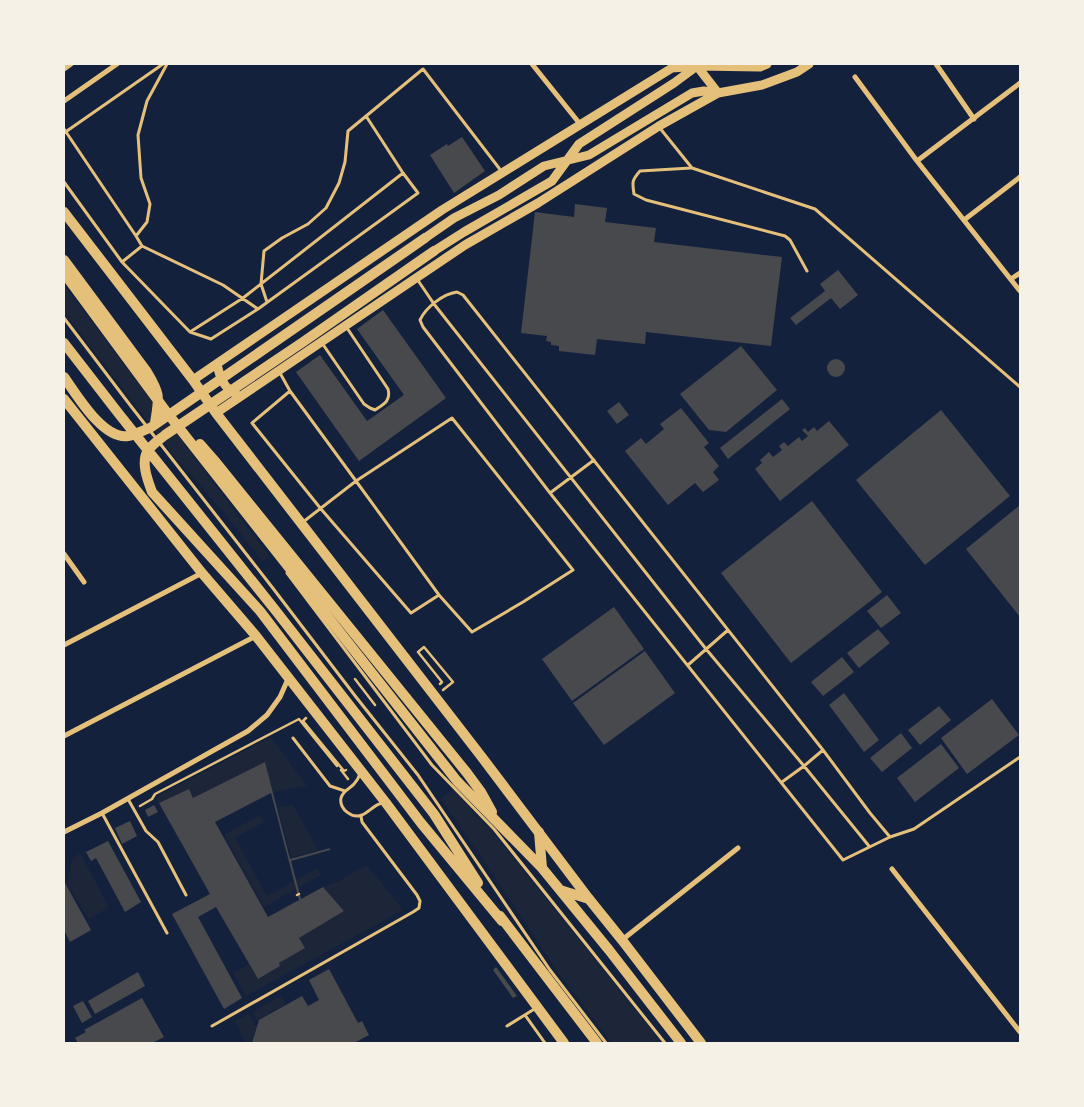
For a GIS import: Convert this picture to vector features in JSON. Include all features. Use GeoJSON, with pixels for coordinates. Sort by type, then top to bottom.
{"type":"FeatureCollection","features":[{"type":"Feature","properties":{"kind":"main road"},"geometry":{"type":"LineString","coordinates":[[698,64],[718,93]]}},
{"type":"Feature","properties":{"kind":"main road"},"geometry":{"type":"LineString","coordinates":[[597,1043],[502,921],[421,823],[260,611],[152,492],[145,470],[147,453],[165,435],[304,342],[434,251],[552,180],[579,144],[674,83],[698,64]]}},
{"type":"Feature","properties":{"kind":"main road"},"geometry":{"type":"LineString","coordinates":[[193,380],[442,210],[672,68],[698,64],[760,67],[767,64]]}},
{"type":"Feature","properties":{"kind":"main road"},"geometry":{"type":"LineString","coordinates":[[64,378],[94,418],[111,433],[127,437],[150,428],[454,218],[499,195],[544,166],[589,155],[692,93],[704,91],[718,93],[762,85],[797,72],[809,64]]}},
{"type":"Feature","properties":{"kind":"main road"},"geometry":{"type":"LineString","coordinates":[[216,413],[465,245],[538,203],[659,126],[718,93]]}},
{"type":"Feature","properties":{"kind":"main road"},"geometry":{"type":"LineString","coordinates":[[64,212],[193,380],[216,413],[482,756],[589,899],[701,1043]]}},
{"type":"Feature","properties":{"kind":"main road"},"geometry":{"type":"LineString","coordinates":[[64,260],[157,388],[158,399],[155,423]]}},
{"type":"Feature","properties":{"kind":"main road"},"geometry":{"type":"LineString","coordinates":[[64,273],[171,418],[457,781],[542,868],[681,1043]]}},
{"type":"Feature","properties":{"kind":"main road"},"geometry":{"type":"LineString","coordinates":[[64,343],[434,814],[502,921]]}},
{"type":"Feature","properties":{"kind":"main road"},"geometry":{"type":"LineString","coordinates":[[217,364],[223,384],[241,397]]}},
{"type":"Feature","properties":{"kind":"main road"},"geometry":{"type":"LineString","coordinates":[[64,399],[202,573],[289,678],[386,803],[564,1043]]}},
{"type":"Feature","properties":{"kind":"main road"},"geometry":{"type":"LineString","coordinates":[[165,435],[198,443],[214,460],[482,792],[498,823]]}},
{"type":"Feature","properties":{"kind":"main road"},"geometry":{"type":"LineString","coordinates":[[539,832],[542,868]]}},
{"type":"Feature","properties":{"kind":"main road"},"geometry":{"type":"LineString","coordinates":[[560,890],[589,899]]}},
{"type":"Feature","properties":{"kind":"street"},"geometry":{"type":"LineString","coordinates":[[64,69],[71,64]]}},
{"type":"Feature","properties":{"kind":"street"},"geometry":{"type":"LineString","coordinates":[[64,101],[117,64]]}},
{"type":"Feature","properties":{"kind":"street"},"geometry":{"type":"LineString","coordinates":[[532,64],[580,124]]}},
{"type":"Feature","properties":{"kind":"street"},"geometry":{"type":"LineString","coordinates":[[936,64],[974,119]]}},
{"type":"Feature","properties":{"kind":"street"},"geometry":{"type":"LineString","coordinates":[[855,77],[917,161],[1020,291]]}},
{"type":"Feature","properties":{"kind":"street"},"geometry":{"type":"LineString","coordinates":[[917,161],[1020,83]]}},
{"type":"Feature","properties":{"kind":"street"},"geometry":{"type":"LineString","coordinates":[[964,220],[1020,176]]}},
{"type":"Feature","properties":{"kind":"street"},"geometry":{"type":"LineString","coordinates":[[1011,279],[1020,273]]}},
{"type":"Feature","properties":{"kind":"street"},"geometry":{"type":"LineString","coordinates":[[64,554],[84,582]]}},
{"type":"Feature","properties":{"kind":"street"},"geometry":{"type":"LineString","coordinates":[[64,645],[202,573]]}},
{"type":"Feature","properties":{"kind":"street"},"geometry":{"type":"LineString","coordinates":[[64,736],[256,636]]}},
{"type":"Feature","properties":{"kind":"street"},"geometry":{"type":"LineString","coordinates":[[64,832],[102,813],[248,731],[267,715],[280,697],[289,678]]}},
{"type":"Feature","properties":{"kind":"street"},"geometry":{"type":"LineString","coordinates":[[622,940],[738,848]]}},
{"type":"Feature","properties":{"kind":"street"},"geometry":{"type":"LineString","coordinates":[[892,869],[1020,1032]]}},
{"type":"Feature","properties":{"kind":"lane"},"geometry":{"type":"LineString","coordinates":[[163,64],[64,131],[142,246],[223,285],[258,309]]}},
{"type":"Feature","properties":{"kind":"lane"},"geometry":{"type":"LineString","coordinates":[[136,236],[147,222],[150,204],[141,178],[138,135],[146,101],[167,64]]}},
{"type":"Feature","properties":{"kind":"lane"},"geometry":{"type":"LineString","coordinates":[[267,302],[261,284],[264,251],[282,238],[308,224],[326,208],[339,183],[345,162],[348,131],[423,69],[503,172]]}},
{"type":"Feature","properties":{"kind":"lane"},"geometry":{"type":"LineString","coordinates":[[64,182],[122,262],[190,332],[211,339],[258,309],[418,194],[366,116]]}},
{"type":"Feature","properties":{"kind":"lane"},"geometry":{"type":"LineString","coordinates":[[659,126],[692,168]]}},
{"type":"Feature","properties":{"kind":"lane"},"geometry":{"type":"LineString","coordinates":[[807,271],[790,240],[785,236],[646,200],[634,194],[634,178],[640,171],[692,168],[815,209],[1020,387]]}},
{"type":"Feature","properties":{"kind":"lane"},"geometry":{"type":"LineString","coordinates":[[190,332],[243,298],[403,173]]}},
{"type":"Feature","properties":{"kind":"lane"},"geometry":{"type":"LineString","coordinates":[[122,262],[142,246]]}},
{"type":"Feature","properties":{"kind":"lane"},"geometry":{"type":"LineString","coordinates":[[64,278],[278,561]]}},
{"type":"Feature","properties":{"kind":"lane"},"geometry":{"type":"LineString","coordinates":[[416,278],[434,304],[706,649],[869,847]]}},
{"type":"Feature","properties":{"kind":"lane"},"geometry":{"type":"LineString","coordinates":[[890,838],[823,750],[463,295],[457,292],[451,293],[422,314],[420,320],[423,327],[550,493],[844,860],[869,847],[914,829],[1020,757]]}},
{"type":"Feature","properties":{"kind":"lane"},"geometry":{"type":"LineString","coordinates":[[64,318],[418,775],[550,970],[606,1043]]}},
{"type":"Feature","properties":{"kind":"lane"},"geometry":{"type":"LineString","coordinates":[[322,342],[364,404],[375,410],[386,402],[390,395],[388,389],[346,326]]}},
{"type":"Feature","properties":{"kind":"lane"},"geometry":{"type":"LineString","coordinates":[[279,372],[290,391],[356,481],[439,594],[472,632],[573,570],[452,418],[356,481],[302,523]]}},
{"type":"Feature","properties":{"kind":"lane"},"geometry":{"type":"LineString","coordinates":[[290,391],[252,423],[321,509],[411,613],[439,594]]}},
{"type":"Feature","properties":{"kind":"lane"},"geometry":{"type":"LineString","coordinates":[[550,493],[594,460]]}},
{"type":"Feature","properties":{"kind":"lane"},"geometry":{"type":"LineString","coordinates":[[284,569],[432,765],[494,829],[665,1043]]}},
{"type":"Feature","properties":{"kind":"lane"},"geometry":{"type":"LineString","coordinates":[[688,665],[728,630]]}},
{"type":"Feature","properties":{"kind":"lane"},"geometry":{"type":"LineString","coordinates":[[293,738],[330,786],[345,791]]}},
{"type":"Feature","properties":{"kind":"lane"},"geometry":{"type":"LineString","coordinates":[[782,782],[823,750]]}},
{"type":"Feature","properties":{"kind":"lane"},"geometry":{"type":"LineString","coordinates":[[361,772],[355,784],[345,791],[341,798],[341,805],[346,812],[353,816],[361,816],[377,805],[386,803]]}},
{"type":"Feature","properties":{"kind":"lane"},"geometry":{"type":"LineString","coordinates":[[128,798],[146,832],[158,842],[186,895]]}},
{"type":"Feature","properties":{"kind":"lane"},"geometry":{"type":"LineString","coordinates":[[102,813],[167,933]]}},
{"type":"Feature","properties":{"kind":"lane"},"geometry":{"type":"LineString","coordinates":[[212,1026],[419,908],[420,901],[417,895],[362,822],[361,816]]}},
{"type":"Feature","properties":{"kind":"lane"},"geometry":{"type":"LineString","coordinates":[[507,1026],[537,1007]]}},
{"type":"Feature","properties":{"kind":"lane"},"geometry":{"type":"LineString","coordinates":[[525,1015],[545,1043]]}},
{"type":"Feature","properties":{"kind":"path"},"geometry":{"type":"LineString","coordinates":[[438,685],[442,682],[418,652],[424,647],[453,682]]}},
{"type":"Feature","properties":{"kind":"path"},"geometry":{"type":"LineString","coordinates":[[134,809],[152,799],[155,794],[299,719],[348,779]]}},
{"type":"Feature","properties":{"kind":"shaded area"},"geometry":{"type":"Polygon","coordinates":[[[64,285],[270,557],[262,561],[222,510],[174,456],[64,312],[64,285]]]}},
{"type":"Feature","properties":{"kind":"shaded area"},"geometry":{"type":"Polygon","coordinates":[[[271,737],[307,786],[273,792],[265,762],[193,798],[189,789],[159,803],[156,797],[271,737]]]}},
{"type":"Feature","properties":{"kind":"shaded area"},"geometry":{"type":"Polygon","coordinates":[[[453,790],[495,835],[662,1043],[612,1043],[557,971],[441,799],[453,790]]]}},
{"type":"Feature","properties":{"kind":"shaded area"},"geometry":{"type":"Polygon","coordinates":[[[293,805],[318,850],[291,857],[278,807],[293,805]]]}},
{"type":"Feature","properties":{"kind":"shaded area"},"geometry":{"type":"Polygon","coordinates":[[[260,815],[264,822],[235,838],[267,896],[317,868],[321,875],[264,907],[224,835],[260,815]]]}},
{"type":"Feature","properties":{"kind":"shaded area"},"geometry":{"type":"Polygon","coordinates":[[[80,853],[109,907],[89,919],[67,884],[72,859],[80,853]]]}},
{"type":"Feature","properties":{"kind":"shaded area"},"geometry":{"type":"Polygon","coordinates":[[[367,865],[403,910],[246,996],[233,973],[249,964],[258,979],[280,966],[279,963],[305,948],[299,938],[344,911],[323,887],[337,882],[367,865]]]}},
{"type":"Feature","properties":{"kind":"shaded area"},"geometry":{"type":"Polygon","coordinates":[[[281,996],[286,1004],[257,1021],[252,1012],[281,996]]]}},
{"type":"Feature","properties":{"kind":"shaded area"},"geometry":{"type":"Polygon","coordinates":[[[249,1014],[256,1027],[251,1043],[246,1043],[235,1021],[249,1014]]]}},
{"type":"Feature","properties":{"kind":"building"},"geometry":{"type":"Polygon","coordinates":[[[462,137],[485,171],[454,193],[430,155],[462,137]]]}},
{"type":"Feature","properties":{"kind":"building"},"geometry":{"type":"Polygon","coordinates":[[[575,204],[607,208],[605,222],[656,228],[654,242],[782,257],[771,346],[646,332],[645,344],[597,339],[595,355],[559,351],[559,346],[551,345],[551,342],[546,341],[547,336],[521,333],[535,212],[574,217],[575,204]]]}},
{"type":"Feature","properties":{"kind":"building"},"geometry":{"type":"Polygon","coordinates":[[[838,270],[858,295],[840,309],[831,298],[796,325],[790,318],[825,291],[820,284],[838,270]]]}},
{"type":"Feature","properties":{"kind":"building"},"geometry":{"type":"Polygon","coordinates":[[[383,310],[446,398],[359,461],[296,372],[320,355],[367,421],[404,395],[357,329],[383,310]]]}},
{"type":"Feature","properties":{"kind":"building"},"geometry":{"type":"Polygon","coordinates":[[[741,346],[777,390],[726,432],[709,430],[680,394],[741,346]]]}},
{"type":"Feature","properties":{"kind":"building"},"geometry":{"type":"Polygon","coordinates":[[[836,359],[842,362],[845,368],[842,374],[836,377],[830,374],[827,368],[830,362],[836,359]]]}},
{"type":"Feature","properties":{"kind":"building"},"geometry":{"type":"Polygon","coordinates":[[[782,399],[790,409],[728,459],[720,448],[782,399]]]}},
{"type":"Feature","properties":{"kind":"building"},"geometry":{"type":"Polygon","coordinates":[[[619,402],[629,415],[617,424],[607,411],[619,402]]]}},
{"type":"Feature","properties":{"kind":"building"},"geometry":{"type":"Polygon","coordinates":[[[681,408],[709,443],[704,447],[719,466],[713,472],[719,480],[703,492],[695,483],[668,505],[625,451],[641,438],[646,444],[664,429],[660,424],[681,408]]]}},
{"type":"Feature","properties":{"kind":"building"},"geometry":{"type":"Polygon","coordinates":[[[941,410],[1010,496],[925,565],[856,480],[941,410]]]}},
{"type":"Feature","properties":{"kind":"building"},"geometry":{"type":"Polygon","coordinates":[[[829,421],[849,445],[780,501],[755,469],[762,463],[760,460],[769,452],[773,457],[782,450],[779,446],[784,442],[788,446],[799,437],[802,441],[808,436],[802,430],[805,428],[808,432],[814,427],[817,431],[829,421]]]}},
{"type":"Feature","properties":{"kind":"building"},"geometry":{"type":"Polygon","coordinates":[[[812,501],[882,592],[791,663],[721,573],[812,501]]]}},
{"type":"Feature","properties":{"kind":"building"},"geometry":{"type":"Polygon","coordinates":[[[1020,505],[1020,617],[966,549],[1020,505]]]}},
{"type":"Feature","properties":{"kind":"building"},"geometry":{"type":"Polygon","coordinates":[[[887,595],[901,613],[881,628],[867,611],[887,595]]]}},
{"type":"Feature","properties":{"kind":"building"},"geometry":{"type":"Polygon","coordinates":[[[614,607],[644,649],[572,701],[542,659],[614,607]]]}},
{"type":"Feature","properties":{"kind":"building"},"geometry":{"type":"Polygon","coordinates":[[[878,629],[890,643],[859,668],[847,653],[878,629]]]}},
{"type":"Feature","properties":{"kind":"building"},"geometry":{"type":"Polygon","coordinates":[[[645,651],[675,693],[604,745],[573,703],[645,651]]]}},
{"type":"Feature","properties":{"kind":"building"},"geometry":{"type":"Polygon","coordinates":[[[842,657],[854,672],[823,696],[811,682],[842,657]]]}},
{"type":"Feature","properties":{"kind":"building"},"geometry":{"type":"Polygon","coordinates":[[[844,693],[879,740],[864,752],[829,705],[844,693]]]}},
{"type":"Feature","properties":{"kind":"building"},"geometry":{"type":"Polygon","coordinates":[[[992,699],[1019,735],[967,774],[941,738],[992,699]]]}},
{"type":"Feature","properties":{"kind":"building"},"geometry":{"type":"Polygon","coordinates":[[[939,706],[951,720],[920,745],[908,730],[939,706]]]}},
{"type":"Feature","properties":{"kind":"building"},"geometry":{"type":"Polygon","coordinates":[[[901,733],[912,748],[882,772],[870,758],[901,733]]]}},
{"type":"Feature","properties":{"kind":"building"},"geometry":{"type":"Polygon","coordinates":[[[941,744],[959,768],[915,802],[897,778],[941,744]]]}},
{"type":"Feature","properties":{"kind":"building"},"geometry":{"type":"Polygon","coordinates":[[[265,762],[290,859],[330,848],[330,850],[291,861],[301,899],[323,887],[344,911],[299,938],[305,948],[279,963],[280,966],[258,979],[216,907],[198,917],[242,998],[224,1009],[172,914],[210,894],[159,803],[189,789],[193,798],[265,762]],[[271,793],[215,822],[268,917],[299,900],[271,793]]]}},
{"type":"Feature","properties":{"kind":"building"},"geometry":{"type":"Polygon","coordinates":[[[154,805],[158,812],[148,817],[145,810],[154,805]]]}},
{"type":"Feature","properties":{"kind":"building"},"geometry":{"type":"Polygon","coordinates":[[[130,821],[137,836],[122,844],[115,828],[130,821]]]}},
{"type":"Feature","properties":{"kind":"building"},"geometry":{"type":"Polygon","coordinates":[[[108,841],[141,902],[125,912],[96,858],[91,861],[86,852],[108,841]]]}},
{"type":"Feature","properties":{"kind":"building"},"geometry":{"type":"Polygon","coordinates":[[[64,881],[91,930],[70,942],[64,930],[64,881]]]}},
{"type":"Feature","properties":{"kind":"building"},"geometry":{"type":"Polygon","coordinates":[[[496,967],[517,996],[513,998],[493,970],[496,967]]]}},
{"type":"Feature","properties":{"kind":"building"},"geometry":{"type":"Polygon","coordinates":[[[329,969],[358,1023],[362,1021],[369,1035],[356,1043],[252,1043],[259,1020],[302,996],[308,1006],[319,1000],[309,980],[329,969]]]}},
{"type":"Feature","properties":{"kind":"building"},"geometry":{"type":"Polygon","coordinates":[[[138,972],[145,986],[95,1014],[88,1001],[138,972]]]}},
{"type":"Feature","properties":{"kind":"building"},"geometry":{"type":"Polygon","coordinates":[[[142,998],[164,1037],[152,1043],[78,1043],[75,1038],[86,1032],[84,1030],[142,998]]]}},
{"type":"Feature","properties":{"kind":"building"},"geometry":{"type":"Polygon","coordinates":[[[83,1001],[92,1017],[82,1023],[73,1006],[83,1001]]]}}]}
